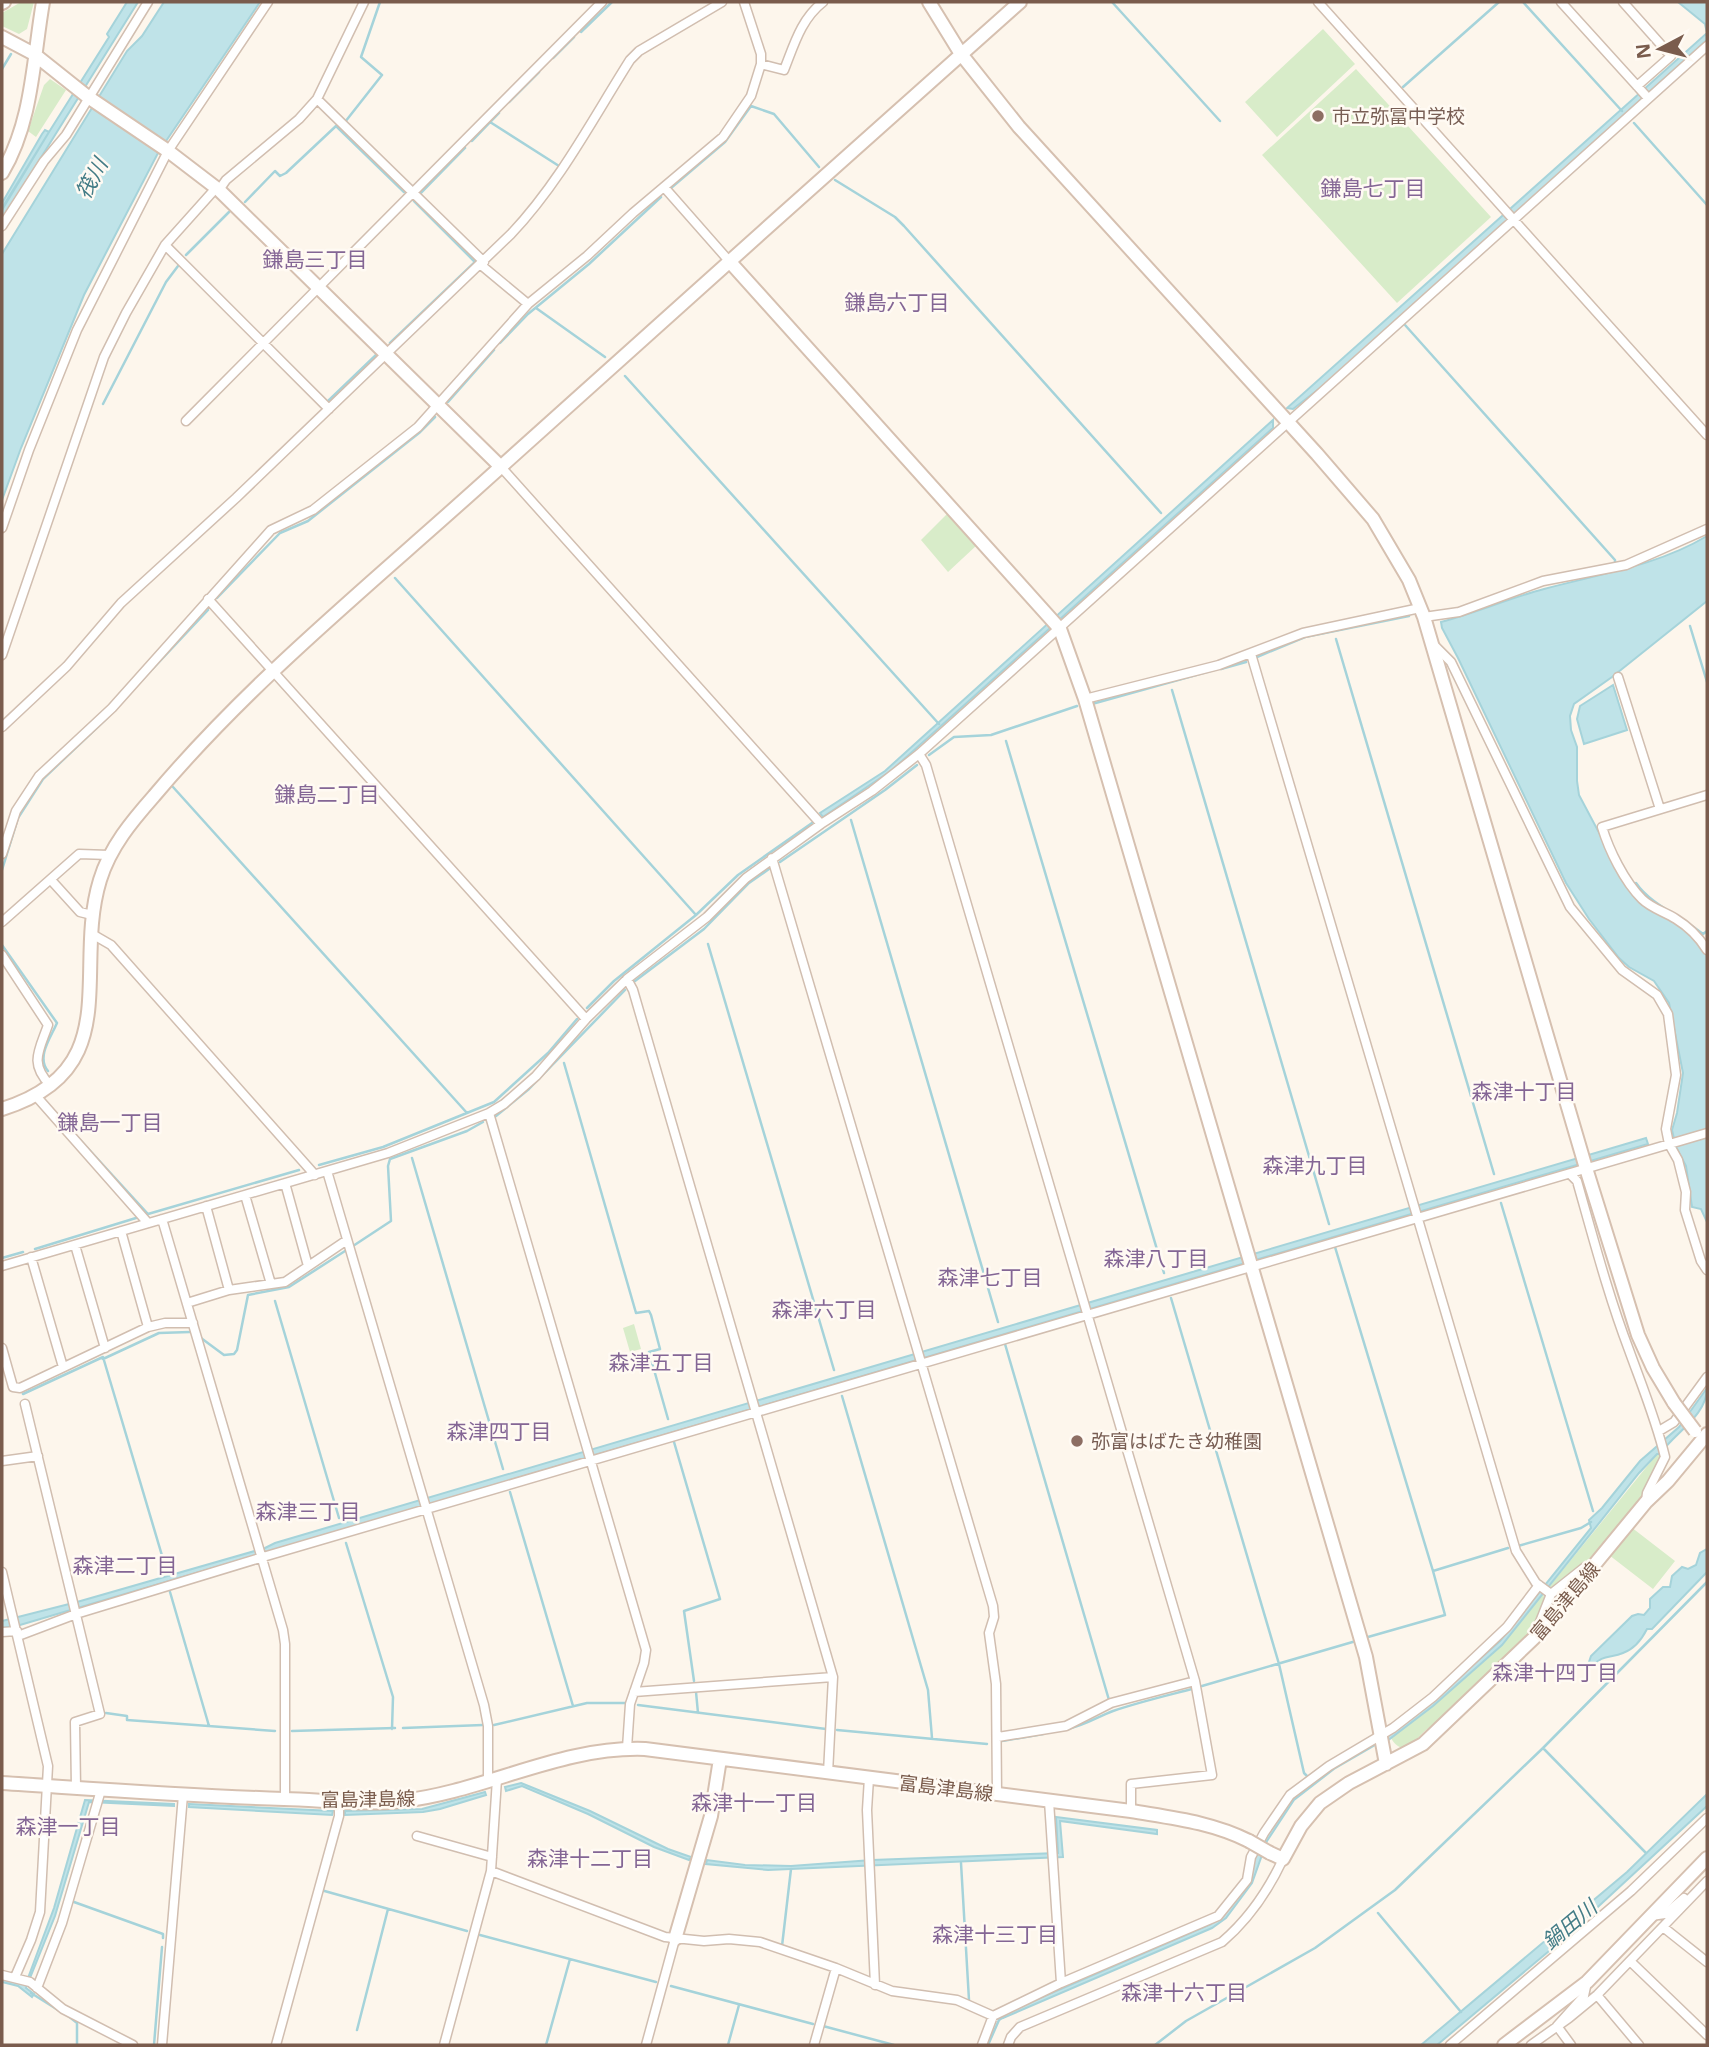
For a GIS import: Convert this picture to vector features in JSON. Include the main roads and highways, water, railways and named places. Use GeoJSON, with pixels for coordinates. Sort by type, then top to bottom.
{"type":"FeatureCollection","features":[{"type":"Feature","properties":{"kind":"water"},"geometry":{"type":"Polygon","coordinates":[[[127,2],[138,2],[2,220],[2,210],[109,37],[107,34],[127,2]]]}},
{"type":"Feature","properties":{"kind":"water","name":"筏川"},"geometry":{"type":"Polygon","coordinates":[[[164,2],[260,2],[158,153],[84,295],[2,500],[2,254],[127,51],[142,36],[164,2]]]}},
{"type":"Feature","properties":{"kind":"water"},"geometry":{"type":"Polygon","coordinates":[[[1678,2],[1707,2],[1707,33],[1705,24],[1678,2]]]}},
{"type":"Feature","properties":{"kind":"water"},"geometry":{"type":"Polygon","coordinates":[[[1707,33],[1707,40],[1324,385],[1293,409],[1287,408],[1707,33]]]}},
{"type":"Feature","properties":{"kind":"water"},"geometry":{"type":"Polygon","coordinates":[[[45,130],[49,132],[2,208],[2,203],[42,134],[45,130]]]}},
{"type":"Feature","properties":{"kind":"water"},"geometry":{"type":"Polygon","coordinates":[[[1273,420],[1273,428],[892,770],[823,817],[820,813],[885,771],[1273,420]]]}},
{"type":"Feature","properties":{"kind":"water"},"geometry":{"type":"Polygon","coordinates":[[[1707,536],[1707,601],[1574,704],[1570,716],[1571,730],[1577,747],[1579,795],[1623,878],[1641,904],[1689,933],[1707,955],[1707,1222],[1701,1209],[1692,1207],[1686,1166],[1676,1147],[1672,1130],[1683,1073],[1669,1003],[1654,981],[1619,958],[1566,883],[1441,622],[1531,593],[1648,562],[1707,536]]]}},
{"type":"Feature","properties":{"kind":"water"},"geometry":{"type":"Polygon","coordinates":[[[1613,685],[1627,730],[1584,744],[1577,719],[1580,706],[1613,685]]]}},
{"type":"Feature","properties":{"kind":"water"},"geometry":{"type":"Polygon","coordinates":[[[1646,1138],[1648,1144],[20,1625],[2,1628],[2,1621],[265,1548],[1646,1138]]]}},
{"type":"Feature","properties":{"kind":"water"},"geometry":{"type":"Polygon","coordinates":[[[1707,1388],[1706,1398],[1696,1416],[1639,1473],[1502,1645],[1433,1706],[1387,1741],[1334,1769],[1294,1800],[1267,1841],[1252,1883],[1226,1918],[1212,1928],[1003,2018],[1001,2015],[1211,1924],[1219,1917],[1241,1885],[1272,1826],[1292,1799],[1304,1787],[1429,1704],[1500,1641],[1591,1528],[1589,1520],[1640,1461],[1679,1427],[1707,1388]]]}},
{"type":"Feature","properties":{"kind":"water"},"geometry":{"type":"Polygon","coordinates":[[[1707,1549],[1707,1572],[1652,1629],[1647,1629],[1640,1640],[1627,1651],[1599,1660],[1593,1666],[1589,1662],[1591,1656],[1632,1616],[1644,1615],[1650,1608],[1650,1599],[1663,1587],[1670,1587],[1672,1576],[1682,1567],[1688,1569],[1696,1565],[1700,1553],[1707,1549]]]}},
{"type":"Feature","properties":{"kind":"water"},"geometry":{"type":"Polygon","coordinates":[[[521,1783],[691,1857],[689,1860],[654,1847],[588,1814],[522,1786],[506,1791],[505,1787],[521,1783]]]}},
{"type":"Feature","properties":{"kind":"water"},"geometry":{"type":"Polygon","coordinates":[[[485,1792],[486,1795],[423,1812],[345,1815],[345,1811],[422,1809],[485,1792]]]}},
{"type":"Feature","properties":{"kind":"water","name":"鍋田川"},"geometry":{"type":"Polygon","coordinates":[[[1707,1794],[1707,1806],[1561,1941],[1437,2045],[1421,2045],[1627,1872],[1707,1794]]]}},
{"type":"Feature","properties":{"kind":"water"},"geometry":{"type":"Polygon","coordinates":[[[85,1800],[174,1806],[89,1802],[55,1916],[26,1988],[34,1994],[32,1997],[18,1986],[2,1982],[2,1979],[21,1984],[28,1978],[54,1908],[85,1800]]]}},
{"type":"Feature","properties":{"kind":"water"},"geometry":{"type":"Polygon","coordinates":[[[189,1804],[333,1811],[332,1815],[189,1807],[189,1804]]]}},
{"type":"Feature","properties":{"kind":"water"},"geometry":{"type":"Polygon","coordinates":[[[1056,1817],[1157,1830],[1157,1834],[1060,1821],[1063,1857],[768,1870],[706,1864],[707,1860],[745,1865],[791,1866],[1058,1853],[1056,1817]]]}},
{"type":"Feature","properties":{"kind":"waterway"},"geometry":{"type":"LineString","coordinates":[[345,122],[382,75],[361,57],[380,2]]}},
{"type":"Feature","properties":{"kind":"waterway"},"geometry":{"type":"LineString","coordinates":[[581,32],[612,2]]}},
{"type":"Feature","properties":{"kind":"waterway"},"geometry":{"type":"LineString","coordinates":[[1112,2],[1220,121]]}},
{"type":"Feature","properties":{"kind":"waterway"},"geometry":{"type":"LineString","coordinates":[[1403,87],[1499,2]]}},
{"type":"Feature","properties":{"kind":"waterway"},"geometry":{"type":"LineString","coordinates":[[1523,2],[1622,111]]}},
{"type":"Feature","properties":{"kind":"waterway"},"geometry":{"type":"LineString","coordinates":[[553,58],[574,37]]}},
{"type":"Feature","properties":{"kind":"waterway"},"geometry":{"type":"LineString","coordinates":[[2,69],[11,54]]}},
{"type":"Feature","properties":{"kind":"waterway"},"geometry":{"type":"LineString","coordinates":[[509,102],[539,72]]}},
{"type":"Feature","properties":{"kind":"waterway"},"geometry":{"type":"LineString","coordinates":[[671,188],[725,142],[751,106],[774,114],[819,167]]}},
{"type":"Feature","properties":{"kind":"waterway"},"geometry":{"type":"LineString","coordinates":[[472,141],[499,113]]}},
{"type":"Feature","properties":{"kind":"waterway"},"geometry":{"type":"LineString","coordinates":[[490,122],[559,166]]}},
{"type":"Feature","properties":{"kind":"waterway"},"geometry":{"type":"LineString","coordinates":[[1634,123],[1707,205]]}},
{"type":"Feature","properties":{"kind":"waterway"},"geometry":{"type":"LineString","coordinates":[[245,202],[275,171],[280,176],[286,173],[336,126],[404,192]]}},
{"type":"Feature","properties":{"kind":"waterway"},"geometry":{"type":"LineString","coordinates":[[419,195],[465,148]]}},
{"type":"Feature","properties":{"kind":"waterway"},"geometry":{"type":"LineString","coordinates":[[835,180],[895,217],[904,226],[1161,513]]}},
{"type":"Feature","properties":{"kind":"waterway"},"geometry":{"type":"LineString","coordinates":[[500,343],[528,314],[589,264],[661,197]]}},
{"type":"Feature","properties":{"kind":"waterway"},"geometry":{"type":"LineString","coordinates":[[390,343],[475,262],[414,201]]}},
{"type":"Feature","properties":{"kind":"waterway"},"geometry":{"type":"LineString","coordinates":[[186,255],[229,212]]}},
{"type":"Feature","properties":{"kind":"waterway"},"geometry":{"type":"LineString","coordinates":[[103,404],[166,282],[178,266]]}},
{"type":"Feature","properties":{"kind":"waterway"},"geometry":{"type":"LineString","coordinates":[[536,308],[605,357]]}},
{"type":"Feature","properties":{"kind":"waterway"},"geometry":{"type":"LineString","coordinates":[[1405,325],[1615,563]]}},
{"type":"Feature","properties":{"kind":"waterway"},"geometry":{"type":"LineString","coordinates":[[448,402],[494,350]]}},
{"type":"Feature","properties":{"kind":"waterway"},"geometry":{"type":"LineString","coordinates":[[327,402],[377,354]]}},
{"type":"Feature","properties":{"kind":"waterway"},"geometry":{"type":"LineString","coordinates":[[625,376],[939,724]]}},
{"type":"Feature","properties":{"kind":"waterway"},"geometry":{"type":"LineString","coordinates":[[217,598],[280,533],[308,521],[419,433],[435,417]]}},
{"type":"Feature","properties":{"kind":"waterway"},"geometry":{"type":"LineString","coordinates":[[395,578],[696,915]]}},
{"type":"Feature","properties":{"kind":"waterway"},"geometry":{"type":"LineString","coordinates":[[128,695],[208,610]]}},
{"type":"Feature","properties":{"kind":"waterway"},"geometry":{"type":"LineString","coordinates":[[1257,657],[1305,637],[1409,616]]}},
{"type":"Feature","properties":{"kind":"waterway"},"geometry":{"type":"LineString","coordinates":[[1690,626],[1707,682]]}},
{"type":"Feature","properties":{"kind":"waterway"},"geometry":{"type":"LineString","coordinates":[[1336,639],[1494,1174]]}},
{"type":"Feature","properties":{"kind":"waterway"},"geometry":{"type":"LineString","coordinates":[[1221,669],[1246,662]]}},
{"type":"Feature","properties":{"kind":"waterway"},"geometry":{"type":"LineString","coordinates":[[1092,704],[1214,670]]}},
{"type":"Feature","properties":{"kind":"waterway"},"geometry":{"type":"LineString","coordinates":[[1172,690],[1329,1224]]}},
{"type":"Feature","properties":{"kind":"waterway"},"geometry":{"type":"LineString","coordinates":[[929,755],[954,737],[991,735],[1077,706]]}},
{"type":"Feature","properties":{"kind":"waterway"},"geometry":{"type":"LineString","coordinates":[[2,870],[18,818],[43,779],[107,718]]}},
{"type":"Feature","properties":{"kind":"waterway"},"geometry":{"type":"LineString","coordinates":[[1006,741],[1164,1273]]}},
{"type":"Feature","properties":{"kind":"waterway"},"geometry":{"type":"LineString","coordinates":[[780,862],[917,765]]}},
{"type":"Feature","properties":{"kind":"waterway"},"geometry":{"type":"LineString","coordinates":[[173,787],[467,1113]]}},
{"type":"Feature","properties":{"kind":"waterway"},"geometry":{"type":"LineString","coordinates":[[851,820],[998,1322]]}},
{"type":"Feature","properties":{"kind":"waterway"},"geometry":{"type":"LineString","coordinates":[[587,1008],[614,981],[696,915],[738,875],[812,823]]}},
{"type":"Feature","properties":{"kind":"waterway"},"geometry":{"type":"LineString","coordinates":[[635,981],[704,929],[749,883],[769,869]]}},
{"type":"Feature","properties":{"kind":"waterway"},"geometry":{"type":"LineString","coordinates":[[1636,883],[1658,904],[1703,934],[1707,931]]}},
{"type":"Feature","properties":{"kind":"waterway"},"geometry":{"type":"LineString","coordinates":[[708,944],[834,1370]]}},
{"type":"Feature","properties":{"kind":"waterway"},"geometry":{"type":"LineString","coordinates":[[2,945],[57,1023],[44,1053],[43,1060],[48,1071]]}},
{"type":"Feature","properties":{"kind":"waterway"},"geometry":{"type":"LineString","coordinates":[[496,1116],[529,1089],[625,990]]}},
{"type":"Feature","properties":{"kind":"waterway"},"geometry":{"type":"LineString","coordinates":[[319,1165],[383,1147],[494,1102],[548,1053],[577,1019]]}},
{"type":"Feature","properties":{"kind":"waterway"},"geometry":{"type":"LineString","coordinates":[[564,1063],[636,1313],[649,1311],[651,1315],[660,1349],[649,1352],[668,1419]]}},
{"type":"Feature","properties":{"kind":"waterway"},"geometry":{"type":"LineString","coordinates":[[353,1246],[391,1221],[388,1166],[390,1159],[467,1131],[483,1122]]}},
{"type":"Feature","properties":{"kind":"waterway"},"geometry":{"type":"LineString","coordinates":[[72,1131],[148,1214],[299,1170]]}},
{"type":"Feature","properties":{"kind":"waterway"},"geometry":{"type":"LineString","coordinates":[[412,1158],[503,1469]]}},
{"type":"Feature","properties":{"kind":"waterway"},"geometry":{"type":"LineString","coordinates":[[1501,1203],[1593,1511]]}},
{"type":"Feature","properties":{"kind":"waterway"},"geometry":{"type":"LineString","coordinates":[[35,1249],[136,1218]]}},
{"type":"Feature","properties":{"kind":"waterway"},"geometry":{"type":"LineString","coordinates":[[1335,1247],[1433,1571]]}},
{"type":"Feature","properties":{"kind":"waterway"},"geometry":{"type":"LineString","coordinates":[[201,1338],[224,1355],[234,1354],[248,1295],[289,1287],[345,1251]]}},
{"type":"Feature","properties":{"kind":"waterway"},"geometry":{"type":"LineString","coordinates":[[2,1258],[23,1252]]}},
{"type":"Feature","properties":{"kind":"waterway"},"geometry":{"type":"LineString","coordinates":[[1171,1298],[1279,1664],[1304,1773],[1307,1776]]}},
{"type":"Feature","properties":{"kind":"waterway"},"geometry":{"type":"LineString","coordinates":[[275,1301],[339,1518]]}},
{"type":"Feature","properties":{"kind":"waterway"},"geometry":{"type":"LineString","coordinates":[[103,1359],[159,1333],[190,1332]]}},
{"type":"Feature","properties":{"kind":"waterway"},"geometry":{"type":"LineString","coordinates":[[1005,1344],[1109,1700]]}},
{"type":"Feature","properties":{"kind":"waterway"},"geometry":{"type":"LineString","coordinates":[[23,1394],[103,1357],[166,1569]]}},
{"type":"Feature","properties":{"kind":"waterway"},"geometry":{"type":"LineString","coordinates":[[842,1396],[928,1690],[932,1738]]}},
{"type":"Feature","properties":{"kind":"waterway"},"geometry":{"type":"LineString","coordinates":[[674,1442],[720,1599],[684,1611],[694,1681]]}},
{"type":"Feature","properties":{"kind":"waterway"},"geometry":{"type":"LineString","coordinates":[[510,1492],[573,1706]]}},
{"type":"Feature","properties":{"kind":"waterway"},"geometry":{"type":"LineString","coordinates":[[1518,1546],[1581,1528],[1591,1522]]}},
{"type":"Feature","properties":{"kind":"waterway"},"geometry":{"type":"LineString","coordinates":[[346,1543],[393,1697],[392,1729]]}},
{"type":"Feature","properties":{"kind":"waterway"},"geometry":{"type":"LineString","coordinates":[[1368,1637],[1445,1615],[1433,1571],[1508,1548]]}},
{"type":"Feature","properties":{"kind":"waterway"},"geometry":{"type":"LineString","coordinates":[[1155,2045],[1186,2021],[1315,1948],[1395,1890],[1543,1748],[1707,1582]]}},
{"type":"Feature","properties":{"kind":"waterway"},"geometry":{"type":"LineString","coordinates":[[170,1592],[209,1726]]}},
{"type":"Feature","properties":{"kind":"waterway"},"geometry":{"type":"LineString","coordinates":[[1202,1686],[1356,1641]]}},
{"type":"Feature","properties":{"kind":"waterway"},"geometry":{"type":"LineString","coordinates":[[1067,1729],[1107,1713],[1192,1689]]}},
{"type":"Feature","properties":{"kind":"waterway"},"geometry":{"type":"LineString","coordinates":[[696,1692],[698,1713]]}},
{"type":"Feature","properties":{"kind":"waterway"},"geometry":{"type":"LineString","coordinates":[[494,1725],[587,1703],[627,1703]]}},
{"type":"Feature","properties":{"kind":"waterway"},"geometry":{"type":"LineString","coordinates":[[638,1705],[826,1729]]}},
{"type":"Feature","properties":{"kind":"waterway"},"geometry":{"type":"LineString","coordinates":[[106,1713],[127,1716],[127,1720],[275,1731]]}},
{"type":"Feature","properties":{"kind":"waterway"},"geometry":{"type":"LineString","coordinates":[[403,1728],[483,1725]]}},
{"type":"Feature","properties":{"kind":"waterway"},"geometry":{"type":"LineString","coordinates":[[292,1731],[395,1728]]}},
{"type":"Feature","properties":{"kind":"waterway"},"geometry":{"type":"LineString","coordinates":[[837,1730],[987,1744]]}},
{"type":"Feature","properties":{"kind":"waterway"},"geometry":{"type":"LineString","coordinates":[[1002,1741],[1043,1734]]}},
{"type":"Feature","properties":{"kind":"waterway"},"geometry":{"type":"LineString","coordinates":[[1543,1748],[1646,1853]]}},
{"type":"Feature","properties":{"kind":"waterway"},"geometry":{"type":"LineString","coordinates":[[961,1863],[969,2000]]}},
{"type":"Feature","properties":{"kind":"waterway"},"geometry":{"type":"LineString","coordinates":[[782,1946],[791,1869]]}},
{"type":"Feature","properties":{"kind":"waterway"},"geometry":{"type":"LineString","coordinates":[[321,1890],[467,1931]]}},
{"type":"Feature","properties":{"kind":"waterway"},"geometry":{"type":"LineString","coordinates":[[74,1902],[163,1934],[163,1938]]}},
{"type":"Feature","properties":{"kind":"waterway"},"geometry":{"type":"LineString","coordinates":[[357,2030],[388,1909]]}},
{"type":"Feature","properties":{"kind":"waterway"},"geometry":{"type":"LineString","coordinates":[[1378,1913],[1461,2012]]}},
{"type":"Feature","properties":{"kind":"waterway"},"geometry":{"type":"LineString","coordinates":[[480,1935],[656,1982]]}},
{"type":"Feature","properties":{"kind":"waterway"},"geometry":{"type":"LineString","coordinates":[[154,2045],[162,1947]]}},
{"type":"Feature","properties":{"kind":"waterway"},"geometry":{"type":"LineString","coordinates":[[546,2045],[570,1959]]}},
{"type":"Feature","properties":{"kind":"waterway"},"geometry":{"type":"LineString","coordinates":[[671,1986],[813,2024]]}},
{"type":"Feature","properties":{"kind":"waterway"},"geometry":{"type":"LineString","coordinates":[[31,1993],[58,2010]]}},
{"type":"Feature","properties":{"kind":"waterway"},"geometry":{"type":"LineString","coordinates":[[728,2045],[739,2005]]}},
{"type":"Feature","properties":{"kind":"waterway"},"geometry":{"type":"LineString","coordinates":[[67,2015],[77,2023],[77,2045]]}},
{"type":"Feature","properties":{"kind":"waterway"},"geometry":{"type":"LineString","coordinates":[[988,2045],[999,2020],[1005,2016]]}},
{"type":"Feature","properties":{"kind":"waterway"},"geometry":{"type":"LineString","coordinates":[[823,2026],[894,2045]]}},
{"type":"Feature","properties":{"kind":"place","name":"市立弥冨中学校"},"geometry":{"type":"Point","coordinates":[1318,116]}},
{"type":"Feature","properties":{"kind":"place","name":"弥富はばたき幼稚園"},"geometry":{"type":"Point","coordinates":[1077,1441]}},
{"type":"Feature","properties":{"kind":"district","name":"鎌島七丁目"},"geometry":{"type":"Point","coordinates":[1373,189]}},
{"type":"Feature","properties":{"kind":"district","name":"鎌島三丁目"},"geometry":{"type":"Point","coordinates":[315,260]}},
{"type":"Feature","properties":{"kind":"district","name":"鎌島六丁目"},"geometry":{"type":"Point","coordinates":[897,303]}},
{"type":"Feature","properties":{"kind":"district","name":"鎌島二丁目"},"geometry":{"type":"Point","coordinates":[327,795]}},
{"type":"Feature","properties":{"kind":"district","name":"森津十丁目"},"geometry":{"type":"Point","coordinates":[1524,1092]}},
{"type":"Feature","properties":{"kind":"district","name":"鎌島一丁目"},"geometry":{"type":"Point","coordinates":[110,1123]}},
{"type":"Feature","properties":{"kind":"district","name":"森津九丁目"},"geometry":{"type":"Point","coordinates":[1315,1166]}},
{"type":"Feature","properties":{"kind":"district","name":"森津八丁目"},"geometry":{"type":"Point","coordinates":[1156,1259]}},
{"type":"Feature","properties":{"kind":"district","name":"森津七丁目"},"geometry":{"type":"Point","coordinates":[990,1278]}},
{"type":"Feature","properties":{"kind":"district","name":"森津六丁目"},"geometry":{"type":"Point","coordinates":[824,1310]}},
{"type":"Feature","properties":{"kind":"district","name":"森津五丁目"},"geometry":{"type":"Point","coordinates":[661,1363]}},
{"type":"Feature","properties":{"kind":"district","name":"森津四丁目"},"geometry":{"type":"Point","coordinates":[499,1432]}},
{"type":"Feature","properties":{"kind":"district","name":"森津三丁目"},"geometry":{"type":"Point","coordinates":[308,1512]}},
{"type":"Feature","properties":{"kind":"district","name":"森津二丁目"},"geometry":{"type":"Point","coordinates":[125,1566]}},
{"type":"Feature","properties":{"kind":"district","name":"森津十四丁目"},"geometry":{"type":"Point","coordinates":[1555,1673]}},
{"type":"Feature","properties":{"kind":"district","name":"森津十一丁目"},"geometry":{"type":"Point","coordinates":[754,1803]}},
{"type":"Feature","properties":{"kind":"district","name":"森津一丁目"},"geometry":{"type":"Point","coordinates":[68,1827]}},
{"type":"Feature","properties":{"kind":"district","name":"森津十二丁目"},"geometry":{"type":"Point","coordinates":[590,1859]}},
{"type":"Feature","properties":{"kind":"district","name":"森津十三丁目"},"geometry":{"type":"Point","coordinates":[995,1935]}},
{"type":"Feature","properties":{"kind":"district","name":"森津十六丁目"},"geometry":{"type":"Point","coordinates":[1184,1993]}}]}
